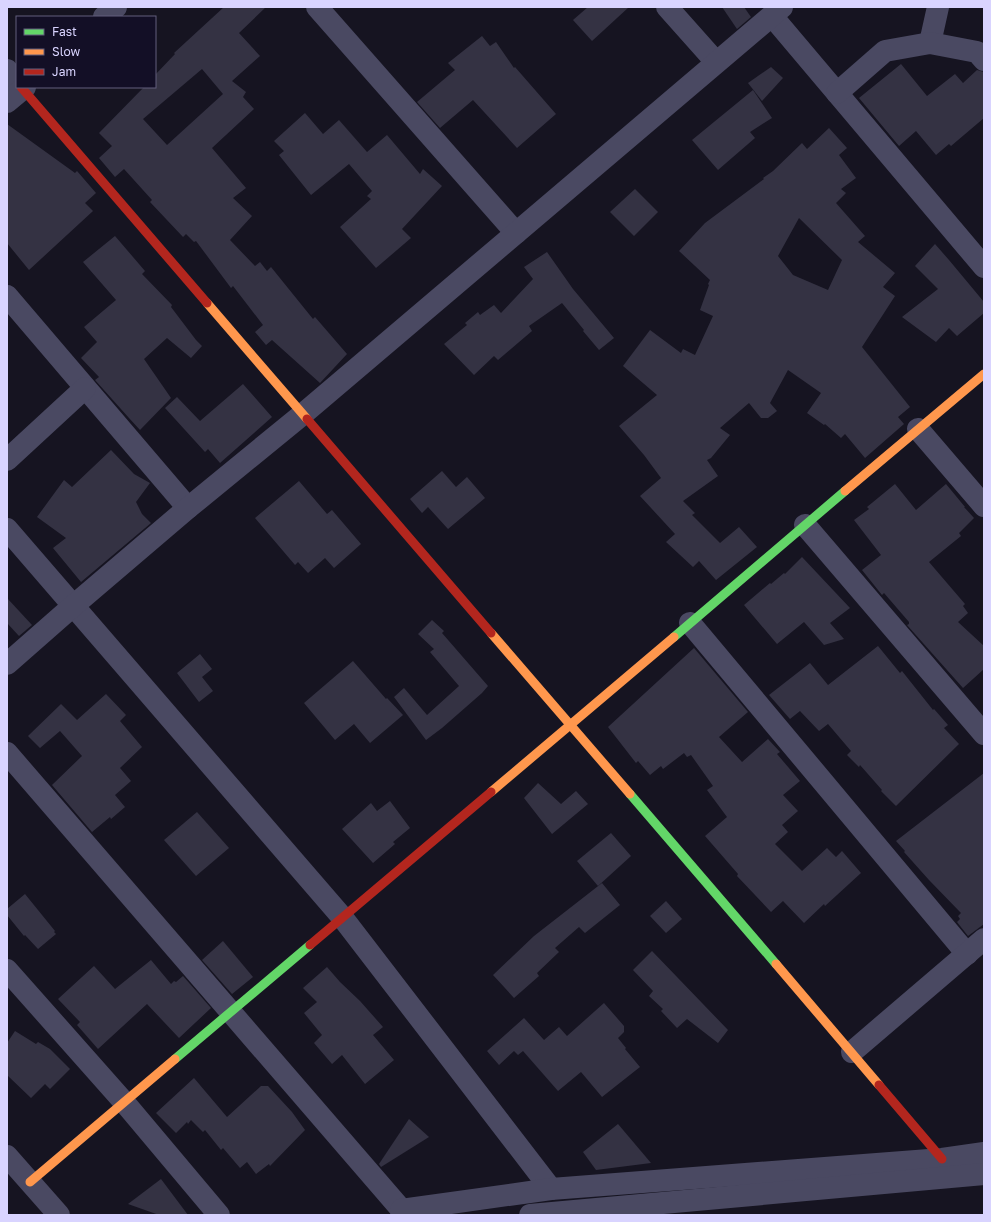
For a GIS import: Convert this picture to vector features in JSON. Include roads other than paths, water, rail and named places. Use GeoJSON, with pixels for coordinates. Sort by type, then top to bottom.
{"type":"FeatureCollection","features":[{"type":"Feature","properties":{"kind":"street"},"geometry":{"type":"LineString","coordinates":[[105,16],[116,7]]}},
{"type":"Feature","properties":{"kind":"street"},"geometry":{"type":"LineString","coordinates":[[317,7],[516,234]]}},
{"type":"Feature","properties":{"kind":"street"},"geometry":{"type":"LineString","coordinates":[[667,7],[716,62]]}},
{"type":"Feature","properties":{"kind":"street"},"geometry":{"type":"LineString","coordinates":[[930,43],[938,7]]}},
{"type":"Feature","properties":{"kind":"street"},"geometry":{"type":"LineString","coordinates":[[7,664],[188,508],[303,414],[777,11],[837,93],[984,267]]}},
{"type":"Feature","properties":{"kind":"street"},"geometry":{"type":"LineString","coordinates":[[837,93],[885,51],[930,43],[977,52],[984,60]]}},
{"type":"Feature","properties":{"kind":"street"},"geometry":{"type":"LineString","coordinates":[[7,70],[16,84]]}},
{"type":"Feature","properties":{"kind":"street"},"geometry":{"type":"LineString","coordinates":[[19,89],[303,414],[852,1052],[942,1159]]}},
{"type":"Feature","properties":{"kind":"street"},"geometry":{"type":"LineString","coordinates":[[7,296],[188,508]]}},
{"type":"Feature","properties":{"kind":"street"},"geometry":{"type":"LineString","coordinates":[[30,1182],[984,374]]}},
{"type":"Feature","properties":{"kind":"street"},"geometry":{"type":"LineString","coordinates":[[7,460],[85,388]]}},
{"type":"Feature","properties":{"kind":"street"},"geometry":{"type":"LineString","coordinates":[[918,429],[984,506]]}},
{"type":"Feature","properties":{"kind":"street"},"geometry":{"type":"LineString","coordinates":[[805,525],[984,734]]}},
{"type":"Feature","properties":{"kind":"street"},"geometry":{"type":"LineString","coordinates":[[7,529],[342,917],[552,1189]]}},
{"type":"Feature","properties":{"kind":"street"},"geometry":{"type":"LineString","coordinates":[[690,623],[967,954]]}},
{"type":"Feature","properties":{"kind":"street"},"geometry":{"type":"LineString","coordinates":[[7,752],[404,1212],[552,1189],[942,1159],[984,1153]]}},
{"type":"Feature","properties":{"kind":"street"},"geometry":{"type":"LineString","coordinates":[[852,1052],[984,939]]}},
{"type":"Feature","properties":{"kind":"street"},"geometry":{"type":"LineString","coordinates":[[7,970],[124,1102],[218,1215]]}},
{"type":"Feature","properties":{"kind":"street"},"geometry":{"type":"LineString","coordinates":[[7,1156],[59,1215]]}},
{"type":"Feature","properties":{"kind":"street"},"geometry":{"type":"LineString","coordinates":[[530,1215],[556,1214],[616,1207],[984,1174]]}},
{"type":"Feature","properties":{"kind":"street"},"geometry":{"type":"LineString","coordinates":[[608,1184],[616,1207]]}}]}
